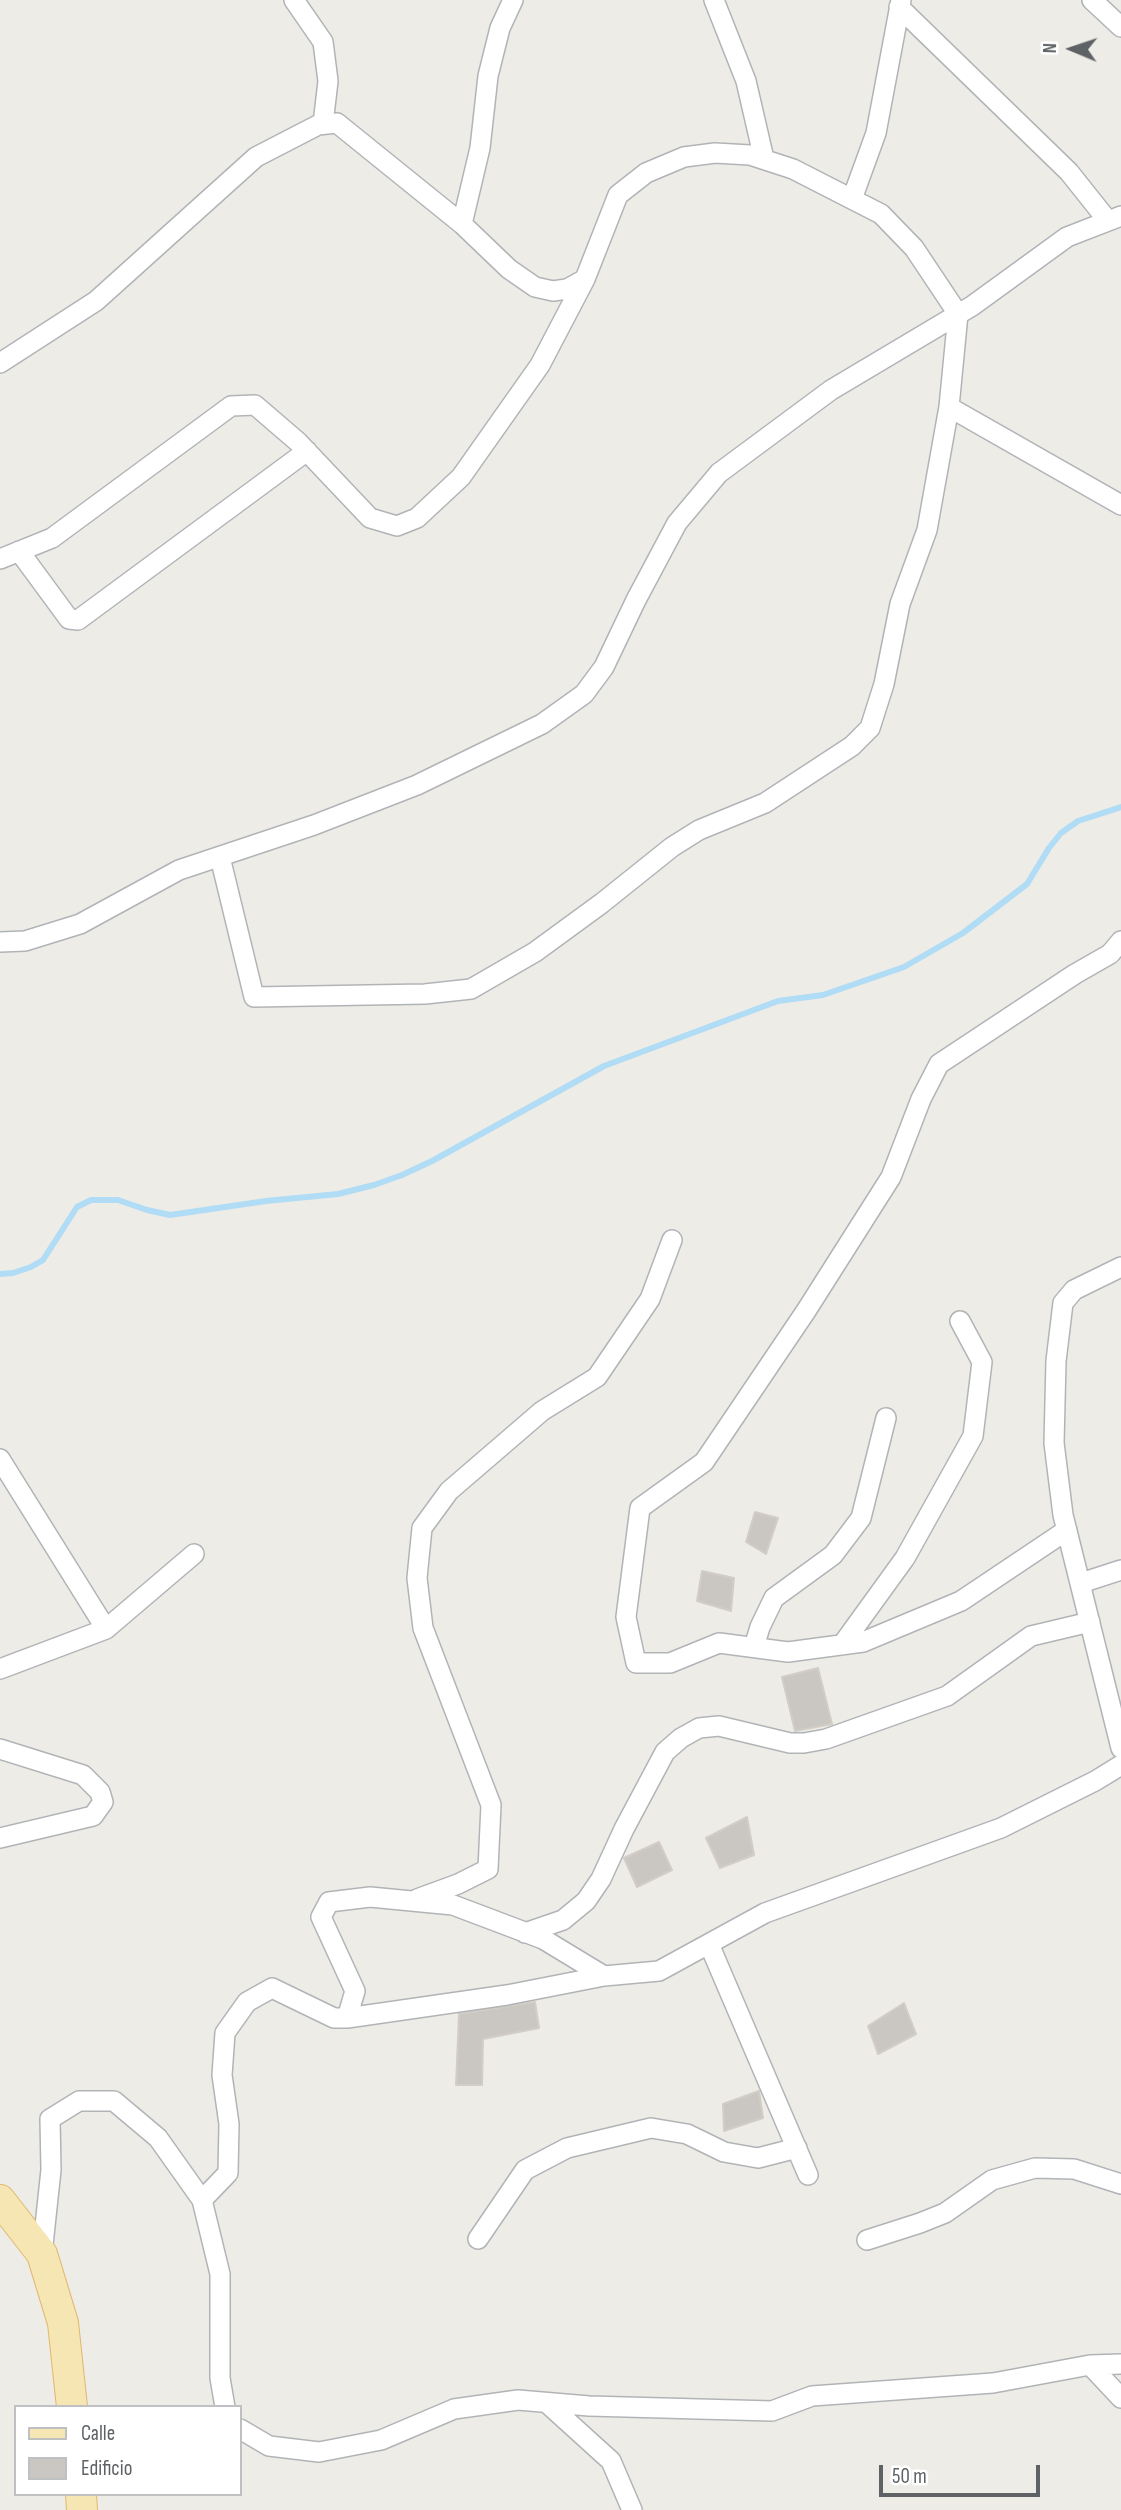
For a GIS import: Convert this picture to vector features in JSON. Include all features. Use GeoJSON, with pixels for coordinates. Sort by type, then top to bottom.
{"type":"FeatureCollection","features":[{"type":"Feature","properties":{"kind":"main road"},"geometry":{"type":"LineString","coordinates":[[0,2200],[42,2253],[64,2323],[72,2405]]}},
{"type":"Feature","properties":{"kind":"street"},"geometry":{"type":"LineString","coordinates":[[294,0],[323,41],[328,81],[323,124]]}},
{"type":"Feature","properties":{"kind":"street"},"geometry":{"type":"LineString","coordinates":[[463,224],[480,148],[488,76],[500,27],[513,0]]}},
{"type":"Feature","properties":{"kind":"street"},"geometry":{"type":"LineString","coordinates":[[714,0],[746,81],[764,159]]}},
{"type":"Feature","properties":{"kind":"street"},"geometry":{"type":"LineString","coordinates":[[1092,0],[1121,27]]}},
{"type":"Feature","properties":{"kind":"street"},"geometry":{"type":"LineString","coordinates":[[852,199],[876,133],[900,4]]}},
{"type":"Feature","properties":{"kind":"street"},"geometry":{"type":"LineString","coordinates":[[0,942],[25,941],[80,925],[179,870],[314,825],[417,785],[542,724],[584,694],[604,667],[677,523],[719,473],[831,390],[958,314],[1067,237],[1114,219],[900,4]]}},
{"type":"Feature","properties":{"kind":"street"},"geometry":{"type":"LineString","coordinates":[[0,363],[96,301],[256,156],[323,124],[337,123],[463,224],[509,269],[535,287],[553,291],[567,289],[585,279]]}},
{"type":"Feature","properties":{"kind":"street"},"geometry":{"type":"LineString","coordinates":[[0,559],[51,538],[232,406],[256,405],[307,451],[370,518],[397,526],[417,518],[461,477],[533,376],[585,279],[618,195],[646,173],[684,157],[715,153],[750,155],[793,169],[881,214],[914,248],[958,314],[949,407],[927,530],[900,604],[884,684],[870,728],[852,746],[765,803],[699,831],[672,847],[602,903],[534,952],[471,989],[425,995],[254,997],[220,856]]}},
{"type":"Feature","properties":{"kind":"street"},"geometry":{"type":"LineString","coordinates":[[949,407],[1121,505]]}},
{"type":"Feature","properties":{"kind":"street"},"geometry":{"type":"LineString","coordinates":[[19,551],[69,619],[78,620],[307,451]]}},
{"type":"Feature","properties":{"kind":"street"},"geometry":{"type":"LineString","coordinates":[[1067,1530],[961,1601],[863,1642],[788,1652],[719,1643],[670,1663],[636,1663],[626,1617],[640,1508],[704,1462],[806,1311],[891,1177],[939,1064],[1075,974],[1110,954],[1121,941]]}},
{"type":"Feature","properties":{"kind":"street"},"geometry":{"type":"LineString","coordinates":[[413,1901],[488,1869],[491,1805],[423,1629],[417,1578],[422,1528],[449,1491],[542,1411],[597,1377],[650,1299],[672,1240]]}},
{"type":"Feature","properties":{"kind":"street"},"geometry":{"type":"LineString","coordinates":[[1121,1267],[1074,1290],[1063,1303],[1056,1361],[1054,1443],[1067,1530],[1121,1748]]}},
{"type":"Feature","properties":{"kind":"street"},"geometry":{"type":"LineString","coordinates":[[842,1644],[905,1558],[973,1436],[982,1362],[960,1321]]}},
{"type":"Feature","properties":{"kind":"street"},"geometry":{"type":"LineString","coordinates":[[754,1647],[774,1598],[833,1555],[861,1518],[886,1418]]}},
{"type":"Feature","properties":{"kind":"street"},"geometry":{"type":"LineString","coordinates":[[0,1459],[106,1629]]}},
{"type":"Feature","properties":{"kind":"street"},"geometry":{"type":"LineString","coordinates":[[0,1669],[106,1629],[194,1554]]}},
{"type":"Feature","properties":{"kind":"street"},"geometry":{"type":"LineString","coordinates":[[1081,1583],[1121,1570]]}},
{"type":"Feature","properties":{"kind":"street"},"geometry":{"type":"LineString","coordinates":[[525,1933],[563,1920],[586,1901],[601,1879],[665,1752],[681,1738],[699,1728],[719,1727],[790,1743],[826,1739],[947,1696],[1031,1636],[1090,1622]]}},
{"type":"Feature","properties":{"kind":"street"},"geometry":{"type":"LineString","coordinates":[[0,1749],[83,1775],[100,1792],[103,1802],[93,1816],[0,1838]]}},
{"type":"Feature","properties":{"kind":"street"},"geometry":{"type":"LineString","coordinates":[[202,2200],[228,2173],[229,2124],[222,2075],[225,2033],[247,2002],[272,1988],[334,2018],[347,2018],[507,1996],[604,1976],[659,1971],[765,1913],[1001,1828],[1121,1765]]}},
{"type":"Feature","properties":{"kind":"street"},"geometry":{"type":"LineString","coordinates":[[347,2018],[355,1991],[321,1917],[329,1902],[370,1897],[453,1905],[542,1939],[604,1976]]}},
{"type":"Feature","properties":{"kind":"street"},"geometry":{"type":"LineString","coordinates":[[709,1944],[808,2175]]}},
{"type":"Feature","properties":{"kind":"street"},"geometry":{"type":"LineString","coordinates":[[42,2253],[51,2170],[50,2119],[79,2101],[114,2101],[159,2138],[202,2200],[220,2274],[220,2378],[225,2405]]}},
{"type":"Feature","properties":{"kind":"street"},"geometry":{"type":"LineString","coordinates":[[478,2239],[525,2170],[567,2148],[651,2128],[687,2134],[724,2152],[758,2158],[797,2148]]}},
{"type":"Feature","properties":{"kind":"street"},"geometry":{"type":"LineString","coordinates":[[867,2240],[945,2213],[992,2180],[1035,2168],[1074,2169],[1121,2184]]}},
{"type":"Feature","properties":{"kind":"street"},"geometry":{"type":"LineString","coordinates":[[242,2430],[269,2446],[319,2452],[381,2440],[454,2409],[518,2400],[589,2406],[772,2411],[812,2396],[993,2383],[1090,2365],[1121,2364]]}},
{"type":"Feature","properties":{"kind":"street"},"geometry":{"type":"LineString","coordinates":[[1090,2365],[1121,2398]]}},
{"type":"Feature","properties":{"kind":"street"},"geometry":{"type":"LineString","coordinates":[[547,2403],[611,2461],[632,2510]]}},
{"type":"Feature","properties":{"kind":"building"},"geometry":{"type":"Polygon","coordinates":[[[755,1512],[778,1518],[766,1554],[746,1542],[755,1512]]]}},
{"type":"Feature","properties":{"kind":"building"},"geometry":{"type":"Polygon","coordinates":[[[702,1571],[734,1578],[731,1611],[697,1601],[702,1571]]]}},
{"type":"Feature","properties":{"kind":"building"},"geometry":{"type":"Polygon","coordinates":[[[818,1668],[832,1724],[795,1731],[782,1677],[818,1668]]]}},
{"type":"Feature","properties":{"kind":"building"},"geometry":{"type":"Polygon","coordinates":[[[747,1817],[754,1855],[720,1868],[706,1838],[747,1817]]]}},
{"type":"Feature","properties":{"kind":"building"},"geometry":{"type":"Polygon","coordinates":[[[659,1842],[672,1870],[637,1887],[624,1858],[659,1842]]]}},
{"type":"Feature","properties":{"kind":"building"},"geometry":{"type":"Polygon","coordinates":[[[535,2002],[539,2028],[483,2039],[482,2085],[456,2085],[459,2014],[535,2002]]]}},
{"type":"Feature","properties":{"kind":"building"},"geometry":{"type":"Polygon","coordinates":[[[904,2003],[916,2034],[878,2054],[868,2026],[904,2003]]]}},
{"type":"Feature","properties":{"kind":"building"},"geometry":{"type":"Polygon","coordinates":[[[759,2091],[763,2118],[724,2131],[723,2104],[759,2091]]]}},
{"type":"Feature","properties":{"kind":"waterway"},"geometry":{"type":"LineString","coordinates":[[0,1274],[13,1273],[43,1260],[77,1207],[91,1200],[118,1200],[170,1215],[338,1194],[374,1185],[432,1161],[604,1066],[778,1001],[823,995],[904,967],[963,933],[1027,884],[1061,833],[1078,821],[1121,807]]}}]}
